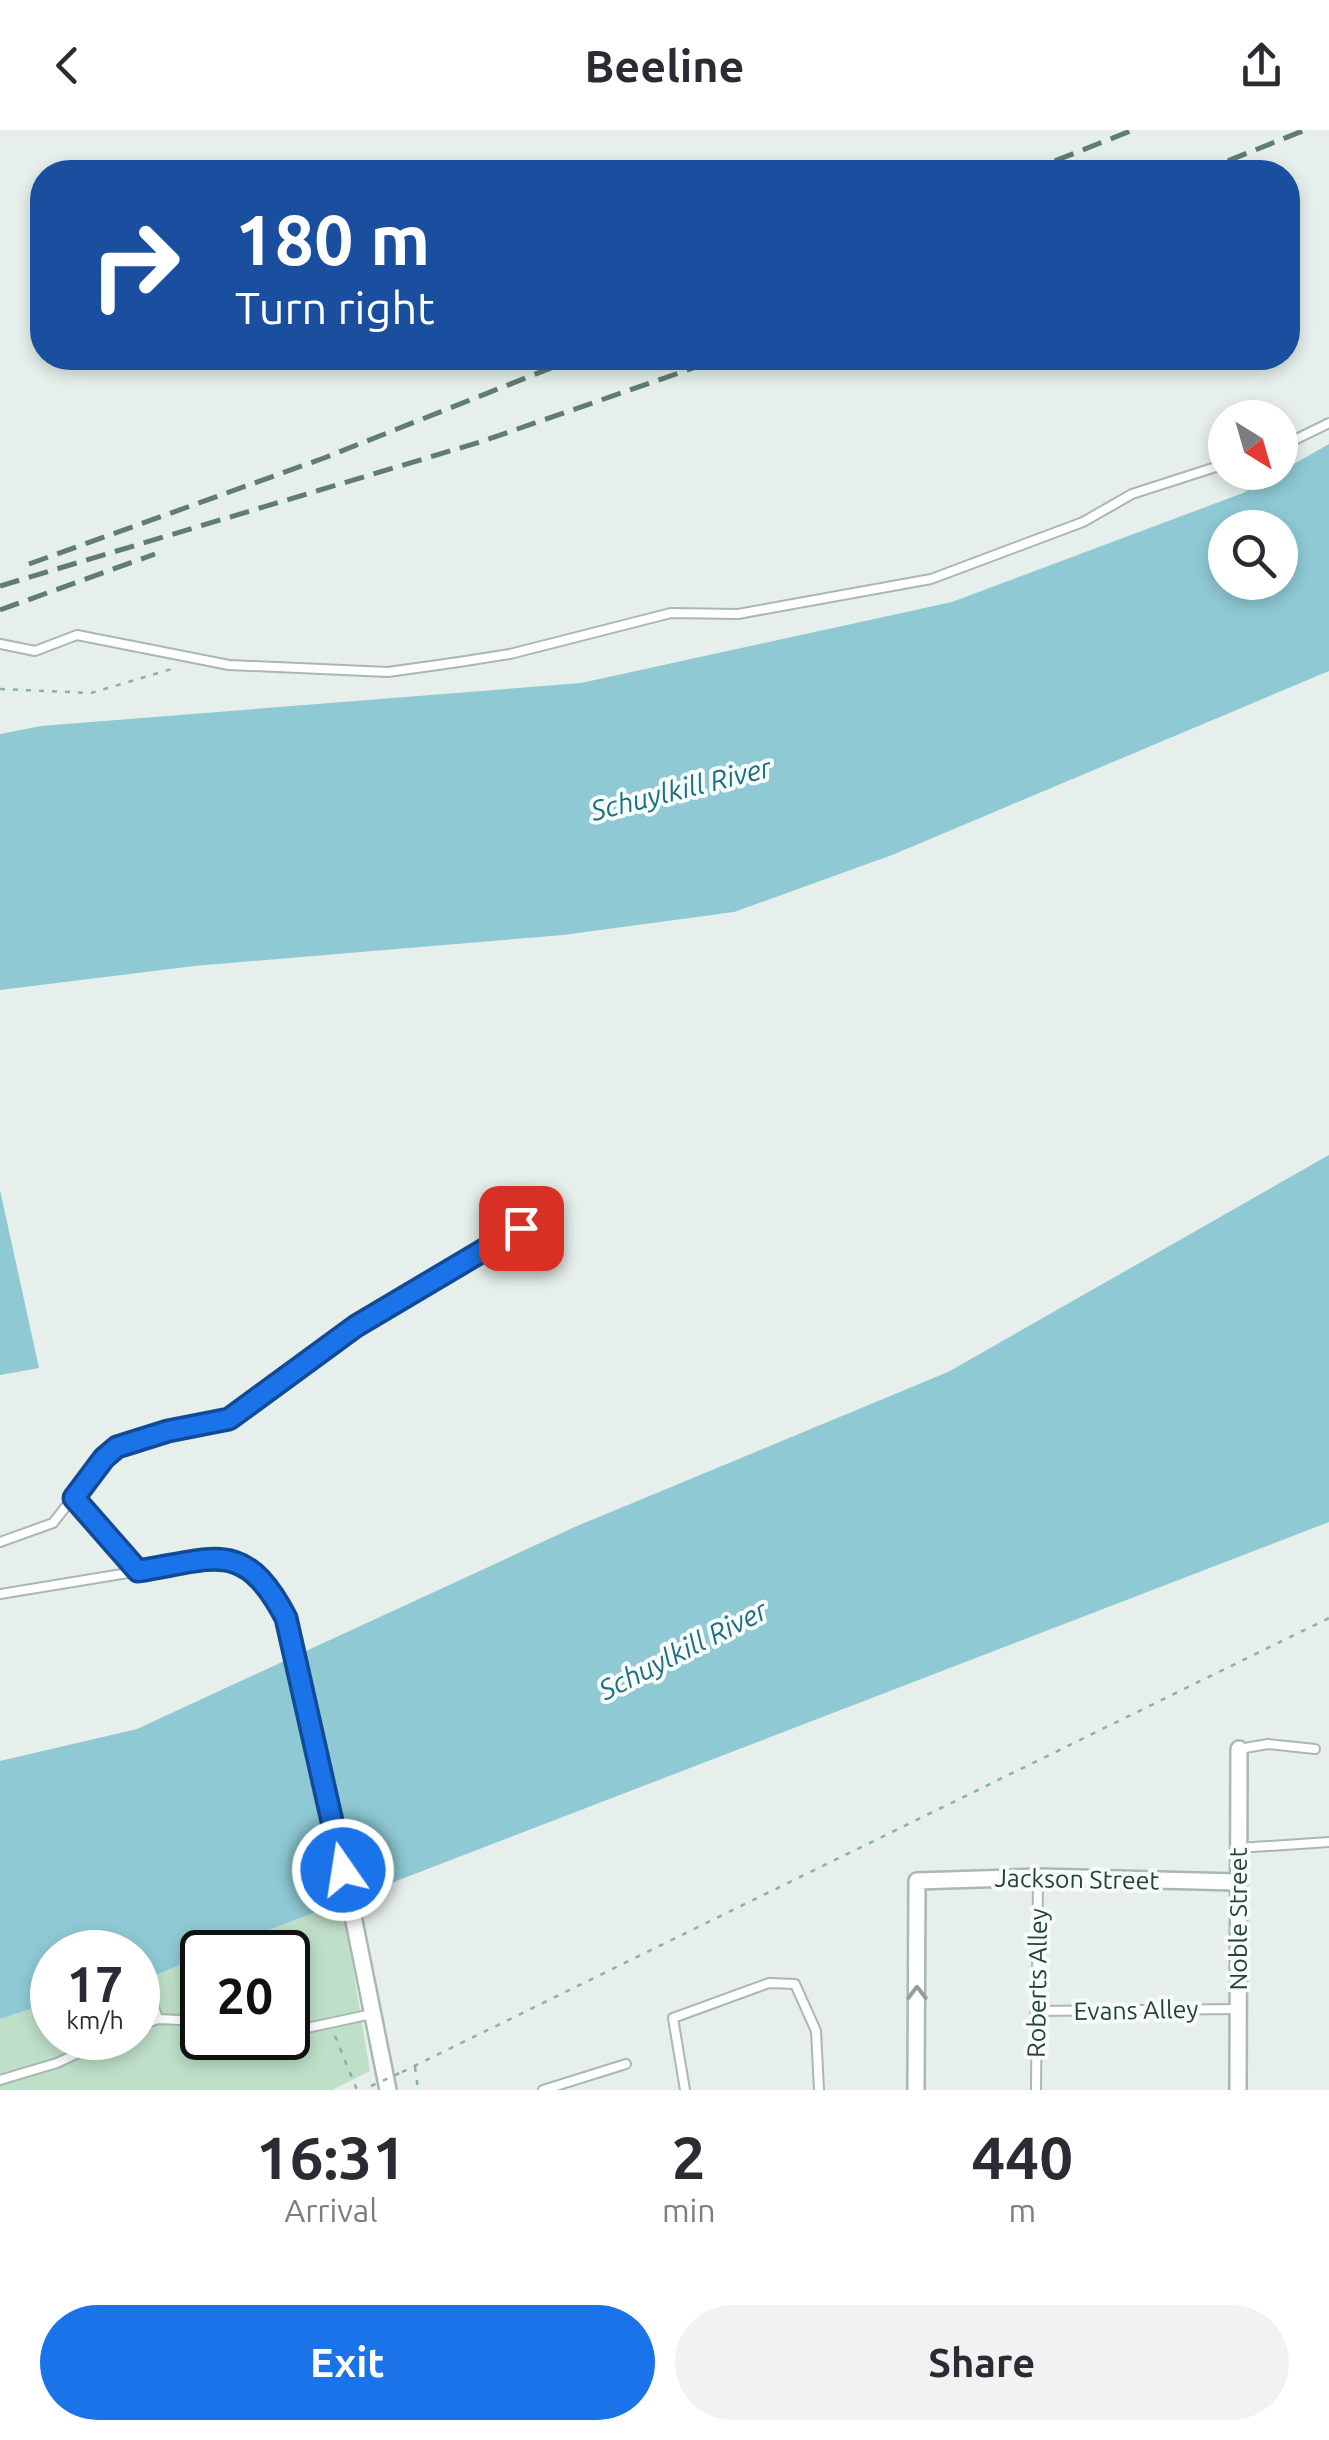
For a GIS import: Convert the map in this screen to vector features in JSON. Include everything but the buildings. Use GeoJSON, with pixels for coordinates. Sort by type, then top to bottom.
{"type":"FeatureCollection","features":[{"type":"Feature","properties":{"kind":"street","name":"Noble Street"},"geometry":{"type":"LineString","coordinates":[[1238,2090],[1239,1749]]}},
{"type":"Feature","properties":{"kind":"street","name":"Jackson Street"},"geometry":{"type":"LineString","coordinates":[[916,2090],[917,1881],[1038,1876],[1238,1882]]}},
{"type":"Feature","properties":{"kind":"street"},"geometry":{"type":"LineString","coordinates":[[351,1906],[388,2090]]}},
{"type":"Feature","properties":{"kind":"lane"},"geometry":{"type":"LineString","coordinates":[[1298,438],[1329,422]]}},
{"type":"Feature","properties":{"kind":"lane"},"geometry":{"type":"LineString","coordinates":[[0,644],[34,650],[77,635],[229,664],[388,672],[510,654],[671,613],[738,614],[931,580],[1083,522],[1132,494],[1208,469]]}},
{"type":"Feature","properties":{"kind":"lane"},"geometry":{"type":"LineString","coordinates":[[0,1542],[53,1523],[117,1447],[168,1431],[229,1419],[356,1326],[521,1228]]}},
{"type":"Feature","properties":{"kind":"lane"},"geometry":{"type":"LineString","coordinates":[[74,1498],[138,1571]]}},
{"type":"Feature","properties":{"kind":"lane"},"geometry":{"type":"LineString","coordinates":[[0,1594],[219,1558],[238,1561],[256,1572],[271,1589],[286,1618],[351,1906]]}},
{"type":"Feature","properties":{"kind":"lane"},"geometry":{"type":"LineString","coordinates":[[1239,1749],[1268,1744],[1315,1750]]}},
{"type":"Feature","properties":{"kind":"lane"},"geometry":{"type":"LineString","coordinates":[[1238,1848],[1329,1842]]}},
{"type":"Feature","properties":{"kind":"lane","name":"Roberts Alley"},"geometry":{"type":"LineString","coordinates":[[1036,2090],[1038,1876]]}},
{"type":"Feature","properties":{"kind":"lane"},"geometry":{"type":"LineString","coordinates":[[684,2090],[673,2018],[769,1983],[795,1984],[816,2031],[819,2090]]}},
{"type":"Feature","properties":{"kind":"lane","name":"Evans Alley"},"geometry":{"type":"LineString","coordinates":[[1035,2011],[1238,2009]]}},
{"type":"Feature","properties":{"kind":"lane"},"geometry":{"type":"LineString","coordinates":[[310,2027],[372,2014]]}},
{"type":"Feature","properties":{"kind":"lane"},"geometry":{"type":"LineString","coordinates":[[0,2080],[61,2060]]}},
{"type":"Feature","properties":{"kind":"lane"},"geometry":{"type":"LineString","coordinates":[[543,2090],[626,2064]]}},
{"type":"Feature","properties":{"kind":"path"},"geometry":{"type":"LineString","coordinates":[[0,689],[91,693],[203,659]]}},
{"type":"Feature","properties":{"kind":"path"},"geometry":{"type":"LineString","coordinates":[[363,2090],[1329,1618]]}},
{"type":"Feature","properties":{"kind":"path"},"geometry":{"type":"LineString","coordinates":[[337,2041],[357,2090]]}},
{"type":"Feature","properties":{"kind":"path"},"geometry":{"type":"LineString","coordinates":[[415,2065],[418,2090]]}},
{"type":"Feature","properties":{"kind":"green space"},"geometry":{"type":"Polygon","coordinates":[[[342,1902],[370,2071],[332,2090],[0,2090],[0,2019],[30,2009],[30,2060],[160,2060],[160,1972],[180,1964],[180,2060],[310,2060],[310,1930],[269,1930],[342,1902]]]}},
{"type":"Feature","properties":{"kind":"water","name":"Schuylkill River"},"geometry":{"type":"Polygon","coordinates":[[[1329,444],[1329,671],[892,855],[734,912],[563,935],[194,966],[0,990],[0,734],[41,726],[581,683],[952,602],[1248,490],[1298,490],[1298,462],[1329,444]]]}},
{"type":"Feature","properties":{"kind":"water","name":"Schuylkill River"},"geometry":{"type":"Polygon","coordinates":[[[1329,1155],[1329,1522],[269,1930],[180,1930],[180,1965],[160,1973],[160,1930],[30,1930],[30,2009],[0,2019],[0,1761],[137,1729],[577,1526],[948,1372],[1329,1155]]]}},
{"type":"Feature","properties":{"kind":"water"},"geometry":{"type":"Polygon","coordinates":[[[0,1190],[39,1368],[0,1375],[0,1190]]]}},
{"type":"Feature","properties":{"kind":"railway"},"geometry":{"type":"LineString","coordinates":[[1057,160],[1133,130]]}},
{"type":"Feature","properties":{"kind":"railway"},"geometry":{"type":"LineString","coordinates":[[1230,160],[1305,130]]}},
{"type":"Feature","properties":{"kind":"railway"},"geometry":{"type":"LineString","coordinates":[[29,564],[324,458],[546,370]]}},
{"type":"Feature","properties":{"kind":"railway"},"geometry":{"type":"LineString","coordinates":[[0,586],[480,442],[687,370]]}},
{"type":"Feature","properties":{"kind":"railway"},"geometry":{"type":"LineString","coordinates":[[0,610],[155,554]]}},
{"type":"Feature","properties":{"kind":"route"},"geometry":{"type":"LineString","coordinates":[[343,1870],[286,1618],[271,1589],[256,1572],[238,1561],[219,1558],[138,1571],[74,1498],[117,1447],[168,1431],[229,1419],[356,1326],[521,1228]]}}]}
